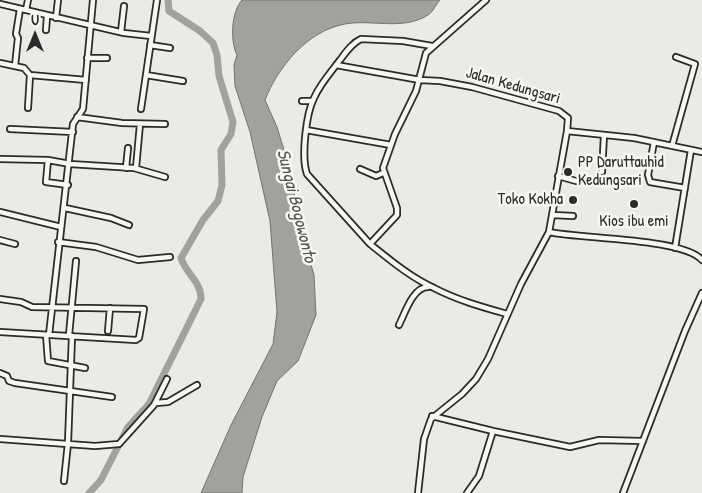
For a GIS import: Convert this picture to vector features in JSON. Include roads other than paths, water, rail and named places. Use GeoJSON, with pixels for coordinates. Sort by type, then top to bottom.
{"type":"FeatureCollection","features":[{"type":"Feature","properties":{"kind":"street"},"geometry":{"type":"LineString","coordinates":[[26,10],[28,0]]}},
{"type":"Feature","properties":{"kind":"street"},"geometry":{"type":"LineString","coordinates":[[56,18],[58,0]]}},
{"type":"Feature","properties":{"kind":"street"},"geometry":{"type":"LineString","coordinates":[[85,368],[48,361],[48,335],[58,242],[68,185],[73,124],[83,109],[93,0]]}},
{"type":"Feature","properties":{"kind":"street"},"geometry":{"type":"LineString","coordinates":[[141,109],[157,0]]}},
{"type":"Feature","properties":{"kind":"street"},"geometry":{"type":"LineString","coordinates":[[370,244],[398,211],[383,172],[391,145],[411,104],[420,80],[426,53],[486,0]]}},
{"type":"Feature","properties":{"kind":"street"},"geometry":{"type":"LineString","coordinates":[[0,4],[56,18],[91,23],[120,32],[151,36]]}},
{"type":"Feature","properties":{"kind":"street"},"geometry":{"type":"LineString","coordinates":[[120,32],[124,6]]}},
{"type":"Feature","properties":{"kind":"street"},"geometry":{"type":"LineString","coordinates":[[15,66],[18,38],[16,34],[20,9]]}},
{"type":"Feature","properties":{"kind":"street"},"geometry":{"type":"LineString","coordinates":[[46,30],[47,16]]}},
{"type":"Feature","properties":{"kind":"street"},"geometry":{"type":"LineString","coordinates":[[432,46],[403,41],[361,39],[355,42],[336,65],[312,101],[306,130],[304,162],[307,174],[370,244],[408,274],[432,288]]}},
{"type":"Feature","properties":{"kind":"street"},"geometry":{"type":"LineString","coordinates":[[150,45],[170,48]]}},
{"type":"Feature","properties":{"kind":"street"},"geometry":{"type":"LineString","coordinates":[[672,146],[695,64],[676,57]]}},
{"type":"Feature","properties":{"kind":"street"},"geometry":{"type":"LineString","coordinates":[[87,58],[107,58]]}},
{"type":"Feature","properties":{"kind":"street"},"geometry":{"type":"LineString","coordinates":[[0,63],[24,68],[30,75],[28,108]]}},
{"type":"Feature","properties":{"kind":"street"},"geometry":{"type":"LineString","coordinates":[[336,65],[420,80]]}},
{"type":"Feature","properties":{"kind":"street"},"geometry":{"type":"LineString","coordinates":[[30,75],[86,80]]}},
{"type":"Feature","properties":{"kind":"street"},"geometry":{"type":"LineString","coordinates":[[146,75],[183,81]]}},
{"type":"Feature","properties":{"kind":"street","name":"Jalan Kedungsari"},"geometry":{"type":"LineString","coordinates":[[420,80],[440,81],[472,87],[559,111],[568,118],[567,131],[654,142],[702,152]]}},
{"type":"Feature","properties":{"kind":"street"},"geometry":{"type":"LineString","coordinates":[[302,101],[312,101]]}},
{"type":"Feature","properties":{"kind":"street"},"geometry":{"type":"LineString","coordinates":[[77,117],[140,124],[165,124]]}},
{"type":"Feature","properties":{"kind":"street"},"geometry":{"type":"LineString","coordinates":[[136,168],[140,124]]}},
{"type":"Feature","properties":{"kind":"street"},"geometry":{"type":"LineString","coordinates":[[10,129],[73,132]]}},
{"type":"Feature","properties":{"kind":"street"},"geometry":{"type":"LineString","coordinates":[[306,130],[391,145]]}},
{"type":"Feature","properties":{"kind":"street"},"geometry":{"type":"LineString","coordinates":[[418,493],[424,439],[432,416],[462,394],[476,379],[488,359],[507,314],[549,232],[567,131]]}},
{"type":"Feature","properties":{"kind":"street"},"geometry":{"type":"LineString","coordinates":[[602,172],[604,135]]}},
{"type":"Feature","properties":{"kind":"street"},"geometry":{"type":"LineString","coordinates":[[654,142],[648,175],[650,182],[685,188]]}},
{"type":"Feature","properties":{"kind":"street"},"geometry":{"type":"LineString","coordinates":[[126,168],[128,148]]}},
{"type":"Feature","properties":{"kind":"street"},"geometry":{"type":"LineString","coordinates":[[676,248],[691,150]]}},
{"type":"Feature","properties":{"kind":"street"},"geometry":{"type":"LineString","coordinates":[[0,159],[48,160],[70,164],[136,168],[165,177]]}},
{"type":"Feature","properties":{"kind":"street"},"geometry":{"type":"LineString","coordinates":[[48,160],[46,182],[68,185]]}},
{"type":"Feature","properties":{"kind":"street"},"geometry":{"type":"LineString","coordinates":[[360,169],[377,176],[383,172]]}},
{"type":"Feature","properties":{"kind":"street"},"geometry":{"type":"LineString","coordinates":[[558,176],[576,181]]}},
{"type":"Feature","properties":{"kind":"street"},"geometry":{"type":"LineString","coordinates":[[65,208],[111,218],[129,225]]}},
{"type":"Feature","properties":{"kind":"street"},"geometry":{"type":"LineString","coordinates":[[0,212],[61,227]]}},
{"type":"Feature","properties":{"kind":"street"},"geometry":{"type":"LineString","coordinates":[[553,215],[573,216]]}},
{"type":"Feature","properties":{"kind":"street"},"geometry":{"type":"LineString","coordinates":[[549,232],[676,248],[696,255],[702,260]]}},
{"type":"Feature","properties":{"kind":"street"},"geometry":{"type":"LineString","coordinates":[[0,240],[15,244]]}},
{"type":"Feature","properties":{"kind":"street"},"geometry":{"type":"LineString","coordinates":[[58,242],[96,246],[138,260],[170,258]]}},
{"type":"Feature","properties":{"kind":"street"},"geometry":{"type":"LineString","coordinates":[[64,481],[68,444],[72,309],[76,261]]}},
{"type":"Feature","properties":{"kind":"street"},"geometry":{"type":"LineString","coordinates":[[399,325],[419,289],[425,286],[476,306],[507,314]]}},
{"type":"Feature","properties":{"kind":"street"},"geometry":{"type":"LineString","coordinates":[[624,493],[702,293]]}},
{"type":"Feature","properties":{"kind":"street"},"geometry":{"type":"LineString","coordinates":[[0,299],[21,302],[32,308],[144,309],[138,340],[0,332]]}},
{"type":"Feature","properties":{"kind":"street"},"geometry":{"type":"LineString","coordinates":[[108,330],[110,308]]}},
{"type":"Feature","properties":{"kind":"street"},"geometry":{"type":"LineString","coordinates":[[0,373],[7,376],[9,382],[112,397]]}},
{"type":"Feature","properties":{"kind":"street"},"geometry":{"type":"LineString","coordinates":[[0,439],[68,444],[116,444],[156,403],[167,380]]}},
{"type":"Feature","properties":{"kind":"street"},"geometry":{"type":"LineString","coordinates":[[156,403],[168,402],[197,384]]}},
{"type":"Feature","properties":{"kind":"street"},"geometry":{"type":"LineString","coordinates":[[432,416],[493,432],[570,447],[599,440],[643,441]]}},
{"type":"Feature","properties":{"kind":"street"},"geometry":{"type":"LineString","coordinates":[[467,493],[479,476],[493,432]]}},
{"type":"Feature","properties":{"kind":"water","name":"Sungai Bogowonto"},"geometry":{"type":"Polygon","coordinates":[[[242,0],[440,0],[430,14],[418,20],[398,24],[345,24],[318,34],[306,42],[286,63],[265,100],[277,127],[289,166],[302,234],[314,275],[316,315],[298,361],[277,381],[262,417],[243,477],[242,493],[201,493],[231,425],[273,344],[277,312],[270,221],[250,132],[235,86],[234,65],[237,55],[233,42],[233,27],[238,5],[242,0]]]}},
{"type":"Feature","properties":{"kind":"waterway"},"geometry":{"type":"LineString","coordinates":[[89,493],[101,480],[128,427],[149,404],[201,299],[199,287],[186,269],[181,258],[203,220],[218,201],[222,185],[221,150],[231,134],[233,122],[219,76],[217,55],[213,43],[200,31],[169,11],[168,0]]}},
{"type":"Feature","properties":{"kind":"place","name":"PP Daruttauhid Kedungsari"},"geometry":{"type":"Point","coordinates":[568,172]}},
{"type":"Feature","properties":{"kind":"place","name":"Toko Kokha"},"geometry":{"type":"Point","coordinates":[573,200]}},
{"type":"Feature","properties":{"kind":"place","name":"Kios ibu emi"},"geometry":{"type":"Point","coordinates":[634,204]}}]}
